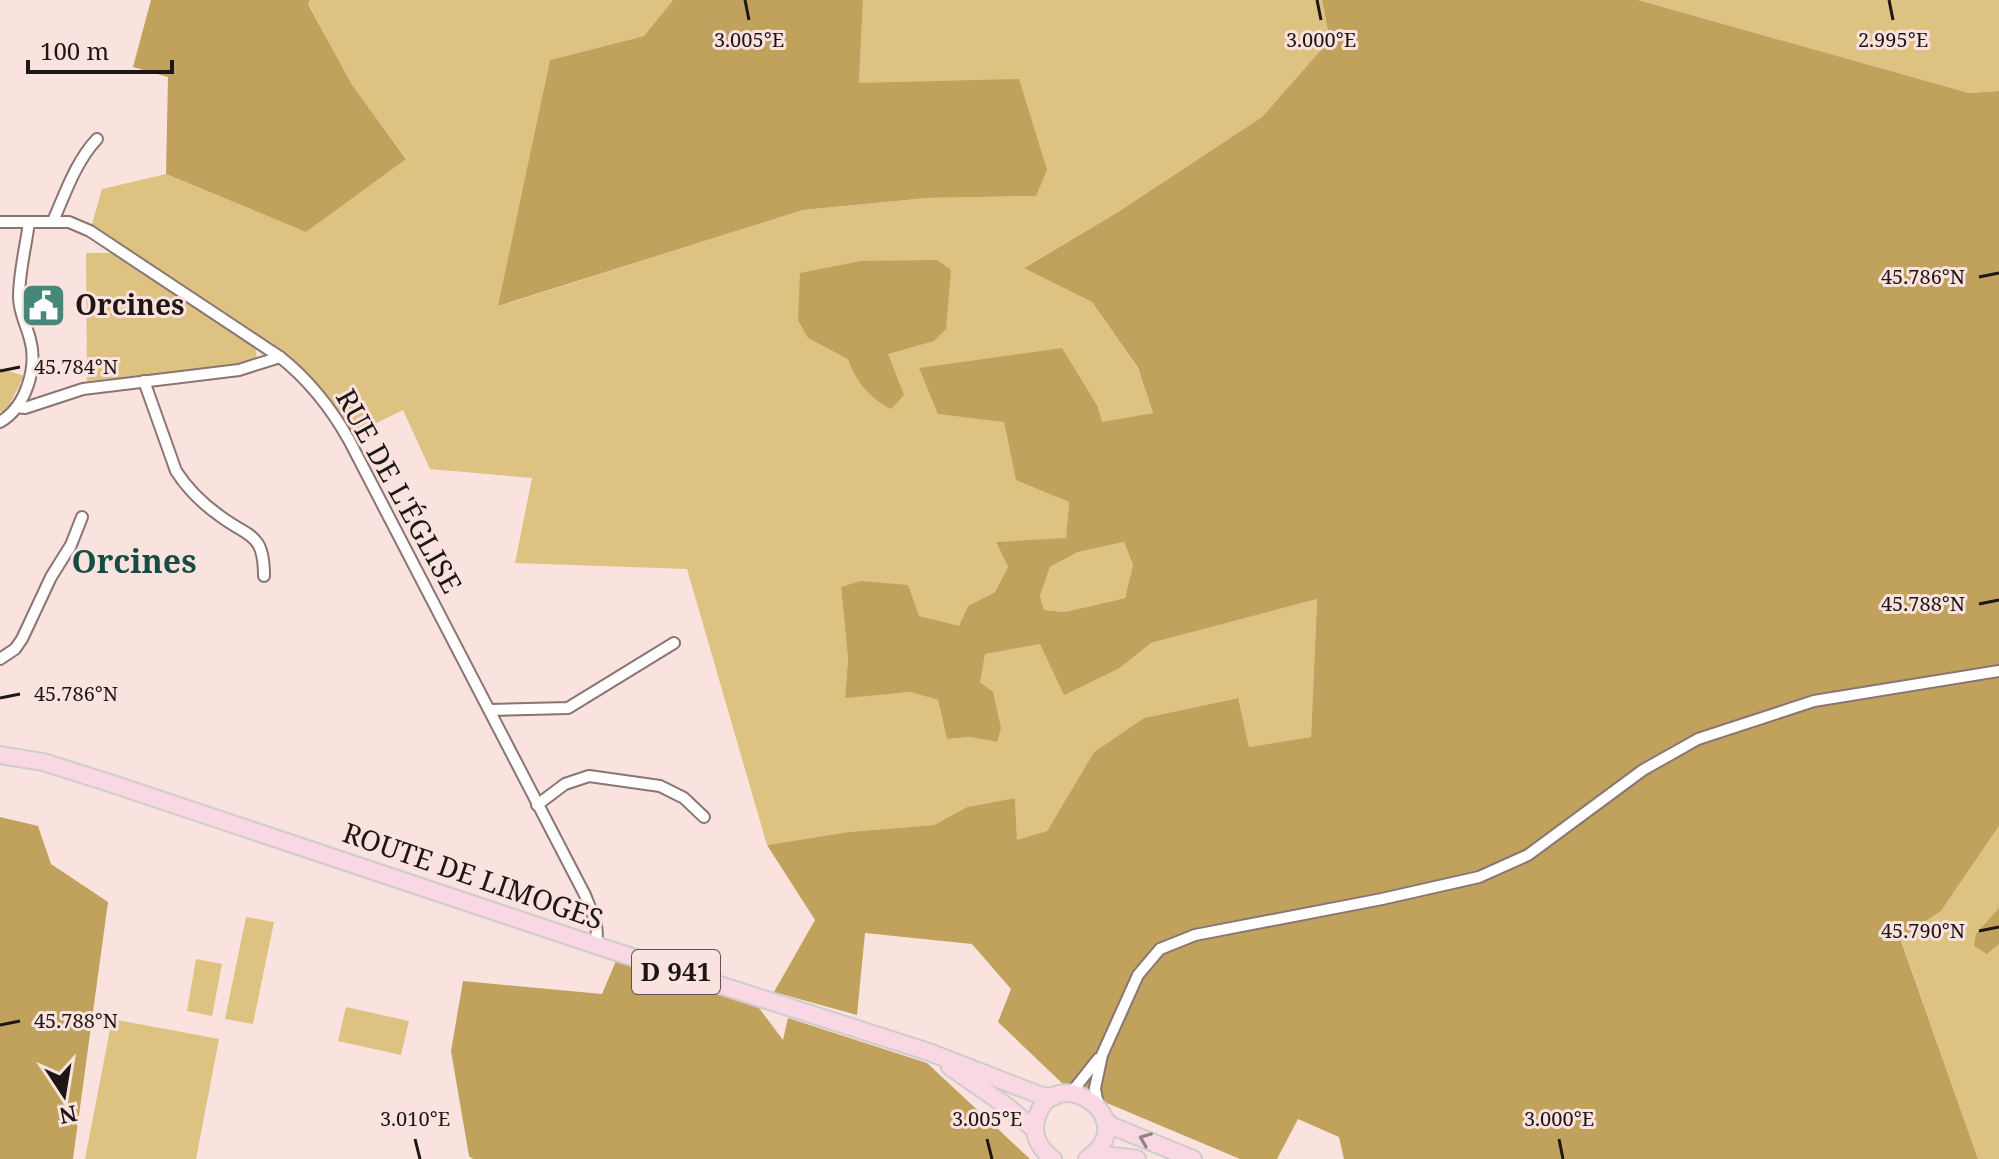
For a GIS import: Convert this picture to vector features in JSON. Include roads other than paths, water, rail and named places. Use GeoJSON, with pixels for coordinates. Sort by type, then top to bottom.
{"type":"FeatureCollection","features":[{"type":"Feature","properties":{"kind":"main road","name":"ROUTE DE LIMOGES"},"geometry":{"type":"LineString","coordinates":[[0,755],[43,762],[110,783],[595,945],[929,1052],[1042,1096],[1086,1097],[1101,1113]]}},
{"type":"Feature","properties":{"kind":"main road","name":"ROUTE DE LIMOGES"},"geometry":{"type":"LineString","coordinates":[[929,1052],[1008,1107],[1035,1130],[1038,1142],[1053,1159]]}},
{"type":"Feature","properties":{"kind":"main road"},"geometry":{"type":"LineString","coordinates":[[1035,1130],[1040,1111],[1063,1095]]}},
{"type":"Feature","properties":{"kind":"main road"},"geometry":{"type":"LineString","coordinates":[[1088,1159],[1103,1141],[1101,1113]]}},
{"type":"Feature","properties":{"kind":"main road"},"geometry":{"type":"LineString","coordinates":[[1101,1113],[1112,1126],[1193,1159]]}},
{"type":"Feature","properties":{"kind":"main road"},"geometry":{"type":"LineString","coordinates":[[1088,1159],[1104,1155],[1137,1159]]}},
{"type":"Feature","properties":{"kind":"street"},"geometry":{"type":"LineString","coordinates":[[53,221],[68,187],[97,139]]}},
{"type":"Feature","properties":{"kind":"street","name":"RUE DE L'ÉGLISE"},"geometry":{"type":"LineString","coordinates":[[0,222],[69,222],[90,231],[280,357],[302,374],[326,403],[344,431],[585,895],[595,921],[598,936],[595,945]]}},
{"type":"Feature","properties":{"kind":"street"},"geometry":{"type":"LineString","coordinates":[[0,422],[17,407],[31,374],[33,351],[20,311],[19,295],[29,222]]}},
{"type":"Feature","properties":{"kind":"street"},"geometry":{"type":"LineString","coordinates":[[17,407],[25,408],[83,389],[239,370],[280,357]]}},
{"type":"Feature","properties":{"kind":"street"},"geometry":{"type":"LineString","coordinates":[[144,381],[176,471],[213,511],[253,537],[264,553],[264,576]]}},
{"type":"Feature","properties":{"kind":"street"},"geometry":{"type":"LineString","coordinates":[[0,659],[15,649],[22,639],[51,577],[71,545],[82,517]]}},
{"type":"Feature","properties":{"kind":"street"},"geometry":{"type":"LineString","coordinates":[[490,710],[568,708],[674,643]]}},
{"type":"Feature","properties":{"kind":"street"},"geometry":{"type":"LineString","coordinates":[[1101,1113],[1095,1088],[1102,1055],[1138,975],[1160,949],[1195,935],[1479,877],[1528,855],[1643,770],[1698,739],[1814,701],[1999,671]]}},
{"type":"Feature","properties":{"kind":"street"},"geometry":{"type":"LineString","coordinates":[[537,805],[565,784],[589,776],[660,786],[684,798],[704,817]]}},
{"type":"Feature","properties":{"kind":"street"},"geometry":{"type":"LineString","coordinates":[[1063,1095],[1102,1055]]}},
{"type":"Feature","properties":{"kind":"place","name":"Orcines"},"geometry":{"type":"Point","coordinates":[44,305]}},
{"type":"Feature","properties":{"kind":"district","name":"Orcines"},"geometry":{"type":"Point","coordinates":[134,562]}}]}
